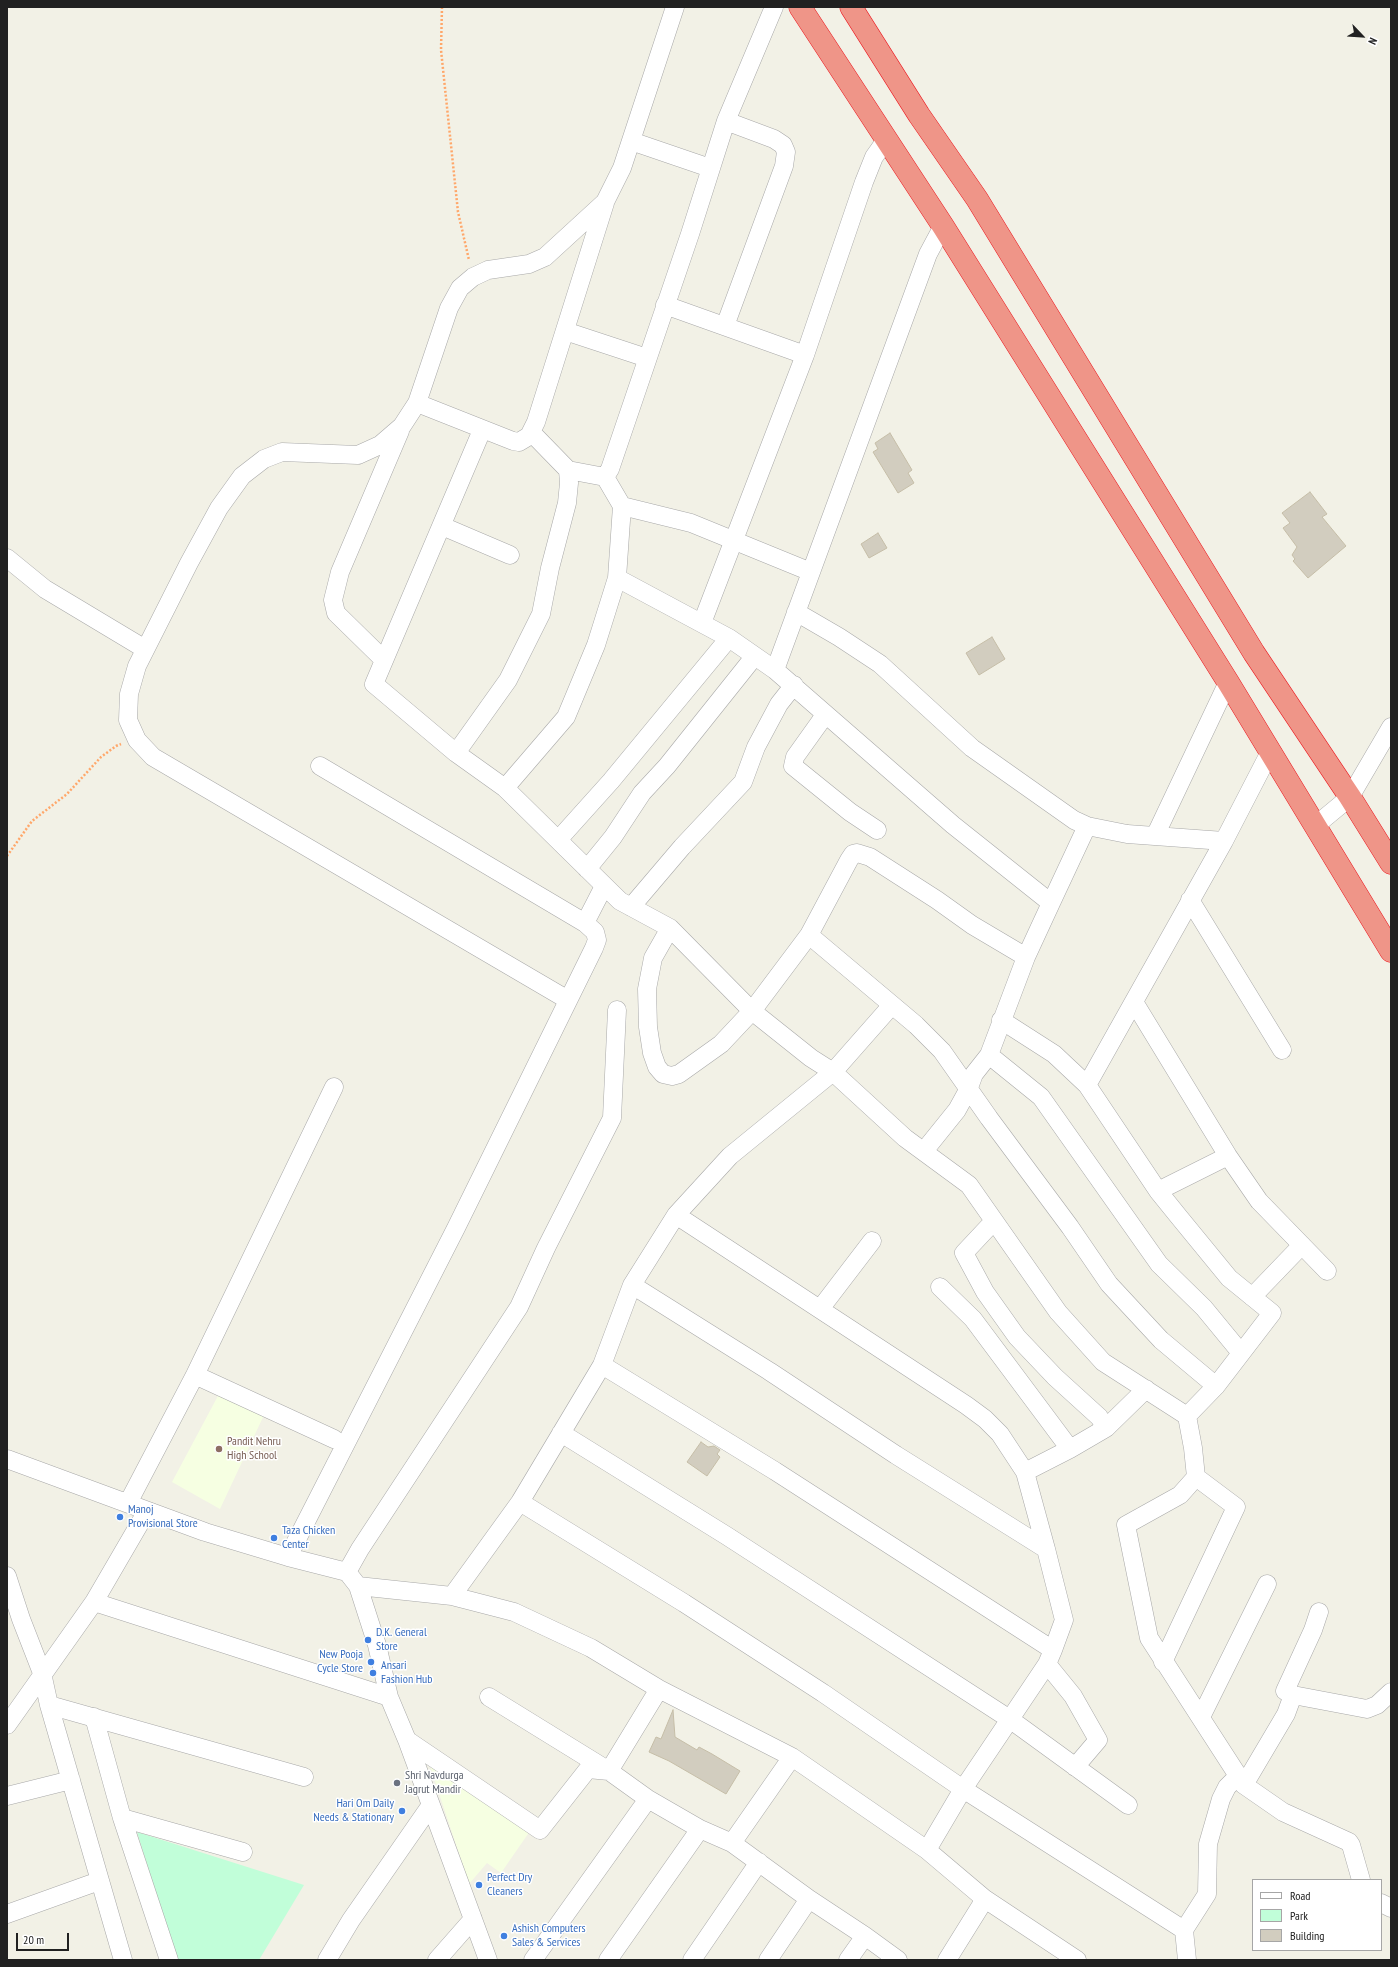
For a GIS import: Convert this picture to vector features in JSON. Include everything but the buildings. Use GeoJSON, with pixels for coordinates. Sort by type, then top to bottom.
{"type":"FeatureCollection","features":[{"type":"Feature","properties":{"kind":"highway"},"geometry":{"type":"LineString","coordinates":[[800,7],[943,226],[1228,682],[1391,951]]}},
{"type":"Feature","properties":{"kind":"highway"},"geometry":{"type":"LineString","coordinates":[[851,7],[919,115],[977,199],[1254,653],[1350,797],[1391,863]]}},
{"type":"Feature","properties":{"kind":"street"},"geometry":{"type":"LineString","coordinates":[[417,403],[482,430],[520,442],[524,441],[531,432],[536,422],[605,202],[622,168],[675,7]]}},
{"type":"Feature","properties":{"kind":"street"},"geometry":{"type":"LineString","coordinates":[[505,788],[566,717],[596,645],[617,578],[622,506],[606,477],[666,305],[726,121],[774,7]]}},
{"type":"Feature","properties":{"kind":"street"},"geometry":{"type":"LineString","coordinates":[[725,326],[784,166],[786,152],[783,145],[774,139],[726,121]]}},
{"type":"Feature","properties":{"kind":"street"},"geometry":{"type":"LineString","coordinates":[[702,623],[804,355],[864,182],[874,157],[886,140]]}},
{"type":"Feature","properties":{"kind":"street"},"geometry":{"type":"LineString","coordinates":[[631,141],[710,168]]}},
{"type":"Feature","properties":{"kind":"street"},"geometry":{"type":"LineString","coordinates":[[384,660],[336,613],[333,600],[340,572],[402,426],[417,403],[428,377],[449,308],[460,288],[473,277],[488,270],[529,264],[545,257],[605,202]]}},
{"type":"Feature","properties":{"kind":"street"},"geometry":{"type":"LineString","coordinates":[[775,670],[928,254],[943,226]]}},
{"type":"Feature","properties":{"kind":"street"},"geometry":{"type":"LineString","coordinates":[[666,305],[804,355]]}},
{"type":"Feature","properties":{"kind":"street"},"geometry":{"type":"LineString","coordinates":[[565,331],[647,358]]}},
{"type":"Feature","properties":{"kind":"street"},"geometry":{"type":"LineString","coordinates":[[402,426],[380,445],[358,455],[282,452],[264,459],[242,476],[218,508],[137,666],[129,694],[128,720],[137,740],[153,757],[568,1000]]}},
{"type":"Feature","properties":{"kind":"street"},"geometry":{"type":"LineString","coordinates":[[482,430],[374,684],[456,753],[505,788],[620,901],[670,928],[752,1011],[811,1058],[833,1072],[906,1138],[969,1185],[1058,1312],[1103,1362],[1187,1416],[1194,1448],[1196,1477],[1180,1495],[1126,1525],[1149,1638],[1163,1662],[1242,1780],[1283,1812],[1349,1842],[1352,1845],[1361,1879]]}},
{"type":"Feature","properties":{"kind":"street"},"geometry":{"type":"LineString","coordinates":[[531,432],[568,470],[606,477]]}},
{"type":"Feature","properties":{"kind":"street"},"geometry":{"type":"LineString","coordinates":[[456,753],[508,680],[541,614],[550,568],[567,503],[568,470]]}},
{"type":"Feature","properties":{"kind":"street"},"geometry":{"type":"LineString","coordinates":[[622,506],[691,523],[811,572]]}},
{"type":"Feature","properties":{"kind":"street"},"geometry":{"type":"LineString","coordinates":[[442,526],[510,555]]}},
{"type":"Feature","properties":{"kind":"street"},"geometry":{"type":"LineString","coordinates":[[7,558],[45,589],[146,649]]}},
{"type":"Feature","properties":{"kind":"street"},"geometry":{"type":"LineString","coordinates":[[617,578],[729,638],[754,657],[775,670],[953,825],[1051,904]]}},
{"type":"Feature","properties":{"kind":"street"},"geometry":{"type":"LineString","coordinates":[[796,612],[839,637],[880,664],[972,748],[1074,820],[1087,826],[1127,834],[1224,842]]}},
{"type":"Feature","properties":{"kind":"street"},"geometry":{"type":"LineString","coordinates":[[558,840],[611,781],[729,638]]}},
{"type":"Feature","properties":{"kind":"street"},"geometry":{"type":"LineString","coordinates":[[587,870],[613,837],[642,793],[667,766],[754,657]]}},
{"type":"Feature","properties":{"kind":"street"},"geometry":{"type":"LineString","coordinates":[[1155,836],[1228,682]]}},
{"type":"Feature","properties":{"kind":"street"},"geometry":{"type":"LineString","coordinates":[[631,907],[682,847],[743,782],[756,747],[779,704],[794,685]]}},
{"type":"Feature","properties":{"kind":"street"},"geometry":{"type":"LineString","coordinates":[[825,715],[795,757],[793,766],[850,812],[877,830]]}},
{"type":"Feature","properties":{"kind":"street"},"geometry":{"type":"LineString","coordinates":[[1315,826],[1350,797],[1391,727]]}},
{"type":"Feature","properties":{"kind":"street"},"geometry":{"type":"LineString","coordinates":[[1087,1085],[1224,842],[1270,752]]}},
{"type":"Feature","properties":{"kind":"street"},"geometry":{"type":"LineString","coordinates":[[288,1557],[456,1228],[597,940],[595,932],[585,923],[320,766]]}},
{"type":"Feature","properties":{"kind":"street"},"geometry":{"type":"LineString","coordinates":[[924,1151],[957,1110],[968,1090],[974,1074],[989,1055],[1001,1020],[1026,958],[1087,826]]}},
{"type":"Feature","properties":{"kind":"street"},"geometry":{"type":"LineString","coordinates":[[670,928],[653,958],[647,989],[648,1027],[652,1053],[657,1067],[663,1074],[672,1076],[685,1070],[721,1044],[752,1011],[809,935],[853,854],[857,853],[870,857],[937,900],[972,925],[1026,958]]}},
{"type":"Feature","properties":{"kind":"street"},"geometry":{"type":"LineString","coordinates":[[585,923],[604,886]]}},
{"type":"Feature","properties":{"kind":"street"},"geometry":{"type":"LineString","coordinates":[[1190,900],[1282,1050]]}},
{"type":"Feature","properties":{"kind":"street"},"geometry":{"type":"LineString","coordinates":[[809,935],[916,1025],[942,1051],[968,1090],[1070,1227],[1109,1284],[1161,1340],[1216,1386]]}},
{"type":"Feature","properties":{"kind":"street"},"geometry":{"type":"LineString","coordinates":[[1134,1002],[1228,1156],[1259,1201],[1327,1271]]}},
{"type":"Feature","properties":{"kind":"street"},"geometry":{"type":"LineString","coordinates":[[452,1596],[520,1502],[602,1365],[632,1285],[676,1215],[730,1156],[833,1072],[892,1005]]}},
{"type":"Feature","properties":{"kind":"street"},"geometry":{"type":"LineString","coordinates":[[488,1960],[407,1740],[389,1697],[376,1645],[352,1579],[364,1542],[519,1307],[546,1248],[612,1118],[616,1010]]}},
{"type":"Feature","properties":{"kind":"street"},"geometry":{"type":"LineString","coordinates":[[1001,1020],[1054,1054],[1087,1085],[1158,1191],[1229,1278],[1272,1313],[1216,1386],[1187,1416]]}},
{"type":"Feature","properties":{"kind":"street"},"geometry":{"type":"LineString","coordinates":[[989,1055],[1041,1098],[1158,1264],[1204,1308],[1241,1353]]}},
{"type":"Feature","properties":{"kind":"street"},"geometry":{"type":"LineString","coordinates":[[128,1503],[195,1375],[334,1087]]}},
{"type":"Feature","properties":{"kind":"street"},"geometry":{"type":"LineString","coordinates":[[1158,1191],[1228,1156]]}},
{"type":"Feature","properties":{"kind":"street"},"geometry":{"type":"LineString","coordinates":[[676,1215],[966,1405],[1000,1434],[1025,1472],[1064,1620],[1050,1657],[1011,1720],[963,1789],[927,1850]]}},
{"type":"Feature","properties":{"kind":"street"},"geometry":{"type":"LineString","coordinates":[[994,1221],[964,1253],[986,1292],[1017,1337],[1055,1377],[1099,1417],[1106,1428]]}},
{"type":"Feature","properties":{"kind":"street"},"geometry":{"type":"LineString","coordinates":[[820,1309],[872,1241]]}},
{"type":"Feature","properties":{"kind":"street"},"geometry":{"type":"LineString","coordinates":[[1252,1297],[1302,1245]]}},
{"type":"Feature","properties":{"kind":"street"},"geometry":{"type":"LineString","coordinates":[[632,1285],[769,1371],[896,1455],[1046,1549]]}},
{"type":"Feature","properties":{"kind":"street"},"geometry":{"type":"LineString","coordinates":[[940,1287],[973,1319],[1070,1449]]}},
{"type":"Feature","properties":{"kind":"street"},"geometry":{"type":"LineString","coordinates":[[602,1365],[774,1471],[1050,1657],[1098,1740],[1075,1767]]}},
{"type":"Feature","properties":{"kind":"street"},"geometry":{"type":"LineString","coordinates":[[195,1375],[334,1438]]}},
{"type":"Feature","properties":{"kind":"street"},"geometry":{"type":"LineString","coordinates":[[1025,1472],[1070,1449],[1106,1428],[1146,1389]]}},
{"type":"Feature","properties":{"kind":"street"},"geometry":{"type":"LineString","coordinates":[[561,1433],[727,1536],[1011,1720],[1128,1805]]}},
{"type":"Feature","properties":{"kind":"street"},"geometry":{"type":"LineString","coordinates":[[7,1459],[205,1532],[288,1557],[352,1579],[452,1596],[514,1612],[591,1648],[659,1689],[792,1758],[927,1850],[986,1899],[1077,1960]]}},
{"type":"Feature","properties":{"kind":"street"},"geometry":{"type":"LineString","coordinates":[[1163,1662],[1236,1507],[1196,1477]]}},
{"type":"Feature","properties":{"kind":"street"},"geometry":{"type":"LineString","coordinates":[[520,1502],[684,1602],[823,1692],[963,1789],[1184,1930]]}},
{"type":"Feature","properties":{"kind":"street"},"geometry":{"type":"LineString","coordinates":[[7,1725],[42,1673],[94,1602],[146,1511]]}},
{"type":"Feature","properties":{"kind":"street"},"geometry":{"type":"LineString","coordinates":[[7,1576],[21,1619],[42,1673],[49,1705],[70,1780],[123,1960]]}},
{"type":"Feature","properties":{"kind":"street"},"geometry":{"type":"LineString","coordinates":[[1201,1717],[1267,1584]]}},
{"type":"Feature","properties":{"kind":"street"},"geometry":{"type":"LineString","coordinates":[[94,1602],[389,1697]]}},
{"type":"Feature","properties":{"kind":"street"},"geometry":{"type":"LineString","coordinates":[[1319,1612],[1313,1630],[1285,1691],[1293,1695],[1367,1709],[1377,1705],[1391,1692]]}},
{"type":"Feature","properties":{"kind":"street"},"geometry":{"type":"LineString","coordinates":[[609,1771],[659,1689]]}},
{"type":"Feature","properties":{"kind":"street"},"geometry":{"type":"LineString","coordinates":[[1187,1960],[1184,1930],[1207,1894],[1208,1844],[1221,1799],[1228,1787],[1242,1780],[1286,1714],[1293,1695]]}},
{"type":"Feature","properties":{"kind":"street"},"geometry":{"type":"LineString","coordinates":[[489,1697],[609,1771],[648,1799],[700,1829],[732,1843],[809,1899],[898,1960]]}},
{"type":"Feature","properties":{"kind":"street"},"geometry":{"type":"LineString","coordinates":[[49,1705],[304,1777]]}},
{"type":"Feature","properties":{"kind":"street"},"geometry":{"type":"LineString","coordinates":[[94,1718],[122,1818],[169,1960]]}},
{"type":"Feature","properties":{"kind":"street"},"geometry":{"type":"LineString","coordinates":[[407,1740],[540,1830],[588,1770],[609,1771]]}},
{"type":"Feature","properties":{"kind":"street"},"geometry":{"type":"LineString","coordinates":[[732,1843],[792,1758]]}},
{"type":"Feature","properties":{"kind":"street"},"geometry":{"type":"LineString","coordinates":[[7,1796],[70,1780]]}},
{"type":"Feature","properties":{"kind":"street"},"geometry":{"type":"LineString","coordinates":[[533,1960],[648,1799]]}},
{"type":"Feature","properties":{"kind":"street"},"geometry":{"type":"LineString","coordinates":[[327,1960],[351,1920],[431,1806]]}},
{"type":"Feature","properties":{"kind":"street"},"geometry":{"type":"LineString","coordinates":[[122,1818],[243,1852]]}},
{"type":"Feature","properties":{"kind":"street"},"geometry":{"type":"LineString","coordinates":[[608,1960],[700,1829]]}},
{"type":"Feature","properties":{"kind":"street"},"geometry":{"type":"LineString","coordinates":[[692,1960],[759,1862]]}},
{"type":"Feature","properties":{"kind":"street"},"geometry":{"type":"LineString","coordinates":[[7,1914],[99,1881]]}},
{"type":"Feature","properties":{"kind":"street"},"geometry":{"type":"LineString","coordinates":[[768,1960],[809,1899]]}},
{"type":"Feature","properties":{"kind":"street"},"geometry":{"type":"LineString","coordinates":[[947,1960],[986,1899]]}},
{"type":"Feature","properties":{"kind":"street"},"geometry":{"type":"LineString","coordinates":[[1382,1904],[1391,1908]]}},
{"type":"Feature","properties":{"kind":"street"},"geometry":{"type":"LineString","coordinates":[[437,1960],[473,1919]]}},
{"type":"Feature","properties":{"kind":"street"},"geometry":{"type":"LineString","coordinates":[[848,1960],[865,1936]]}},
{"type":"Feature","properties":{"kind":"path"},"geometry":{"type":"LineString","coordinates":[[442,7],[441,50],[458,212],[473,277]]}},
{"type":"Feature","properties":{"kind":"path"},"geometry":{"type":"LineString","coordinates":[[7,856],[32,822],[67,794],[101,757],[116,746],[137,740]]}},
{"type":"Feature","properties":{"kind":"shaded area","name":"Pandit Nehru High School"},"geometry":{"type":"Polygon","coordinates":[[[219,1394],[264,1415],[220,1509],[172,1482],[219,1394]]]}},
{"type":"Feature","properties":{"kind":"shaded area"},"geometry":{"type":"Polygon","coordinates":[[[429,1763],[530,1831],[501,1873],[487,1863],[469,1884],[429,1763]]]}},
{"type":"Feature","properties":{"kind":"green space"},"geometry":{"type":"Polygon","coordinates":[[[137,1832],[304,1885],[259,1960],[176,1960],[137,1832]]]}},
{"type":"Feature","properties":{"kind":"place","name":"Pandit Nehru High School"},"geometry":{"type":"Point","coordinates":[219,1449]}},
{"type":"Feature","properties":{"kind":"place","name":"Manoj Provisional Store"},"geometry":{"type":"Point","coordinates":[120,1517]}},
{"type":"Feature","properties":{"kind":"place","name":"Taza Chicken Center"},"geometry":{"type":"Point","coordinates":[274,1538]}},
{"type":"Feature","properties":{"kind":"place","name":"D.K. General Store"},"geometry":{"type":"Point","coordinates":[368,1640]}},
{"type":"Feature","properties":{"kind":"place","name":"New Pooja Cycle Store"},"geometry":{"type":"Point","coordinates":[371,1662]}},
{"type":"Feature","properties":{"kind":"place","name":"Ansari Fashion Hub"},"geometry":{"type":"Point","coordinates":[373,1673]}},
{"type":"Feature","properties":{"kind":"place","name":"Shri Navdurga Jagrut Mandir"},"geometry":{"type":"Point","coordinates":[397,1783]}},
{"type":"Feature","properties":{"kind":"place","name":"Hari Om Daily Needs & Stationary"},"geometry":{"type":"Point","coordinates":[402,1811]}},
{"type":"Feature","properties":{"kind":"place","name":"Perfect Dry Cleaners"},"geometry":{"type":"Point","coordinates":[479,1885]}},
{"type":"Feature","properties":{"kind":"place","name":"Ashish Computers Sales & Services"},"geometry":{"type":"Point","coordinates":[504,1936]}}]}
